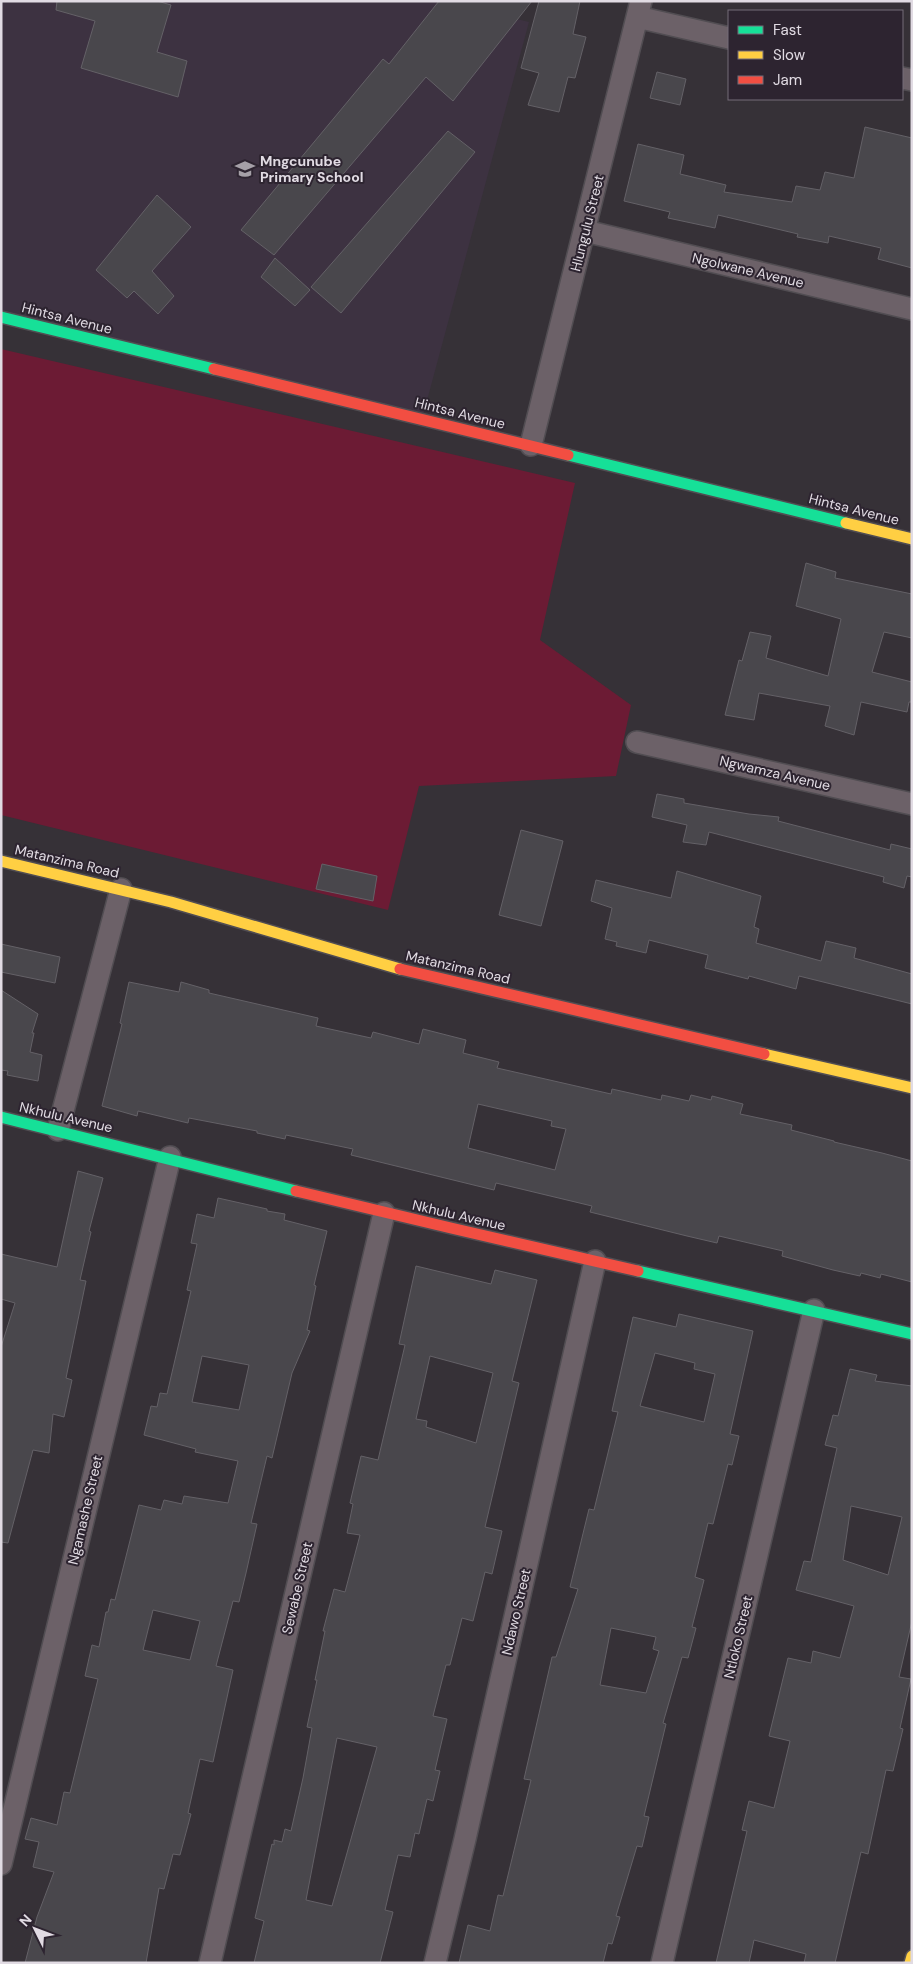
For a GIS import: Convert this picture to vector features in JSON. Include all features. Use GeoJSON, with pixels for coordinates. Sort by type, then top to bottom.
{"type":"FeatureCollection","features":[{"type":"Feature","properties":{"kind":"street"},"geometry":{"type":"LineString","coordinates":[[639,9],[728,38]]}},
{"type":"Feature","properties":{"kind":"street","name":"Hlungulu Street"},"geometry":{"type":"LineString","coordinates":[[532,446],[639,9]]}},
{"type":"Feature","properties":{"kind":"street","name":"Ngolwane Avenue"},"geometry":{"type":"LineString","coordinates":[[585,231],[912,309]]}},
{"type":"Feature","properties":{"kind":"street","name":"Hintsa Avenue"},"geometry":{"type":"LineString","coordinates":[[1,317],[912,539]]}},
{"type":"Feature","properties":{"kind":"street","name":"Ngwamza Avenue"},"geometry":{"type":"LineString","coordinates":[[637,742],[912,804]]}},
{"type":"Feature","properties":{"kind":"street","name":"Matanzima Road"},"geometry":{"type":"LineString","coordinates":[[1,861],[171,902],[376,964],[912,1088]]}},
{"type":"Feature","properties":{"kind":"street"},"geometry":{"type":"LineString","coordinates":[[58,1130],[121,889]]}},
{"type":"Feature","properties":{"kind":"street","name":"Nkhulu Avenue"},"geometry":{"type":"LineString","coordinates":[[1,1117],[170,1157],[384,1213],[814,1310],[912,1334]]}},
{"type":"Feature","properties":{"kind":"street","name":"Ngamashe Street"},"geometry":{"type":"LineString","coordinates":[[1,1864],[170,1157]]}},
{"type":"Feature","properties":{"kind":"street","name":"Sewabe Street"},"geometry":{"type":"LineString","coordinates":[[210,1963],[384,1213]]}},
{"type":"Feature","properties":{"kind":"street","name":"Ndawo Street"},"geometry":{"type":"LineString","coordinates":[[435,1963],[465,1839],[595,1261]]}},
{"type":"Feature","properties":{"kind":"street","name":"Ntloko Street"},"geometry":{"type":"LineString","coordinates":[[662,1963],[814,1310]]}},
{"type":"Feature","properties":{"kind":"street"},"geometry":{"type":"LineString","coordinates":[[910,1963],[912,1956]]}},
{"type":"Feature","properties":{"kind":"shaded area","name":"Mngcunube Primary School"},"geometry":{"type":"Polygon","coordinates":[[[1,1],[443,1],[529,22],[422,419],[1,317],[1,1]]]}},
{"type":"Feature","properties":{"kind":"shaded area"},"geometry":{"type":"Polygon","coordinates":[[[1,349],[575,483],[540,640],[631,705],[616,776],[419,786],[388,910],[1,815],[1,349]]]}},
{"type":"Feature","properties":{"kind":"building"},"geometry":{"type":"Polygon","coordinates":[[[57,1],[157,1],[171,5],[157,52],[187,61],[178,97],[81,68],[95,21],[56,10],[57,1]]]}},
{"type":"Feature","properties":{"kind":"building"},"geometry":{"type":"Polygon","coordinates":[[[439,1],[532,1],[453,101],[426,77],[274,255],[241,230],[383,59],[389,64],[439,1]]]}},
{"type":"Feature","properties":{"kind":"building"},"geometry":{"type":"Polygon","coordinates":[[[539,1],[580,1],[573,34],[586,37],[575,78],[568,77],[559,112],[528,105],[539,73],[521,68],[539,1]]]}},
{"type":"Feature","properties":{"kind":"building"},"geometry":{"type":"Polygon","coordinates":[[[657,72],[686,79],[680,105],[650,98],[657,72]]]}},
{"type":"Feature","properties":{"kind":"building"},"geometry":{"type":"Polygon","coordinates":[[[865,127],[912,138],[912,268],[878,259],[881,248],[829,236],[828,243],[797,237],[798,234],[718,215],[715,228],[668,218],[670,212],[624,201],[638,144],[684,155],[680,174],[726,185],[724,192],[792,202],[796,186],[820,190],[825,172],[854,178],[865,127]]]}},
{"type":"Feature","properties":{"kind":"building"},"geometry":{"type":"Polygon","coordinates":[[[448,131],[475,152],[341,313],[311,287],[448,131]]]}},
{"type":"Feature","properties":{"kind":"building"},"geometry":{"type":"Polygon","coordinates":[[[157,195],[191,227],[152,271],[174,296],[158,314],[134,291],[127,298],[96,270],[157,195]]]}},
{"type":"Feature","properties":{"kind":"building"},"geometry":{"type":"Polygon","coordinates":[[[275,258],[310,290],[295,306],[261,277],[275,258]]]}},
{"type":"Feature","properties":{"kind":"building"},"geometry":{"type":"Polygon","coordinates":[[[806,563],[836,572],[835,578],[912,594],[912,638],[884,632],[872,672],[912,682],[912,702],[909,702],[907,712],[861,702],[854,735],[825,726],[830,706],[759,693],[754,720],[725,715],[739,660],[742,661],[750,632],[771,636],[766,658],[828,676],[841,619],[796,606],[806,563]]]}},
{"type":"Feature","properties":{"kind":"building"},"geometry":{"type":"Polygon","coordinates":[[[657,794],[684,799],[684,803],[779,817],[778,821],[890,850],[891,844],[912,849],[912,877],[907,876],[904,888],[883,882],[884,877],[709,832],[706,845],[683,842],[687,825],[652,817],[657,794]]]}},
{"type":"Feature","properties":{"kind":"building"},"geometry":{"type":"Polygon","coordinates":[[[521,830],[563,841],[541,926],[499,915],[521,830]]]}},
{"type":"Feature","properties":{"kind":"building"},"geometry":{"type":"Polygon","coordinates":[[[322,864],[377,876],[373,901],[316,889],[322,864]]]}},
{"type":"Feature","properties":{"kind":"building"},"geometry":{"type":"Polygon","coordinates":[[[677,871],[761,896],[754,927],[759,929],[756,943],[821,961],[826,941],[856,948],[854,958],[912,974],[912,1004],[799,976],[796,989],[749,976],[748,979],[705,968],[708,955],[649,940],[646,953],[616,946],[617,942],[605,939],[612,908],[591,901],[596,880],[671,898],[677,871]]]}},
{"type":"Feature","properties":{"kind":"building"},"geometry":{"type":"Polygon","coordinates":[[[1,944],[60,957],[55,983],[1,972],[1,944]]]}},
{"type":"Feature","properties":{"kind":"building"},"geometry":{"type":"Polygon","coordinates":[[[129,982],[179,992],[181,982],[209,990],[209,993],[318,1018],[316,1026],[371,1038],[373,1032],[419,1044],[423,1029],[466,1040],[463,1053],[499,1062],[497,1068],[611,1094],[612,1089],[661,1100],[662,1095],[689,1101],[691,1095],[711,1100],[712,1096],[743,1104],[740,1114],[792,1125],[791,1130],[912,1161],[912,1282],[881,1274],[880,1278],[861,1273],[860,1276],[833,1270],[782,1256],[783,1251],[719,1236],[717,1243],[687,1236],[590,1212],[592,1206],[496,1183],[494,1190],[351,1155],[353,1149],[286,1135],[285,1139],[257,1133],[257,1131],[189,1118],[188,1123],[138,1111],[137,1116],[102,1106],[122,1024],[120,1023],[129,982]],[[478,1104],[468,1148],[555,1170],[566,1129],[551,1126],[552,1121],[478,1104]]]}},
{"type":"Feature","properties":{"kind":"building"},"geometry":{"type":"Polygon","coordinates":[[[1,990],[38,1014],[32,1033],[34,1033],[30,1052],[42,1055],[38,1081],[7,1075],[8,1071],[1,1070],[1,990]]]}},
{"type":"Feature","properties":{"kind":"building"},"geometry":{"type":"Polygon","coordinates":[[[78,1171],[103,1178],[89,1231],[91,1232],[80,1280],[86,1281],[66,1378],[72,1380],[64,1417],[53,1414],[49,1453],[33,1450],[8,1543],[1,1542],[1,1347],[15,1303],[1,1299],[1,1254],[57,1267],[78,1171]]]}},
{"type":"Feature","properties":{"kind":"building"},"geometry":{"type":"Polygon","coordinates":[[[218,1198],[285,1214],[284,1220],[327,1231],[314,1285],[316,1286],[307,1330],[310,1331],[292,1373],[272,1458],[267,1456],[251,1523],[257,1524],[239,1602],[233,1601],[216,1666],[233,1670],[213,1762],[200,1759],[188,1813],[191,1814],[180,1855],[173,1854],[164,1889],[159,1888],[146,1963],[25,1963],[37,1917],[54,1872],[33,1867],[39,1842],[25,1839],[31,1818],[57,1825],[64,1792],[70,1793],[98,1679],[85,1676],[92,1645],[99,1647],[106,1612],[108,1612],[111,1599],[115,1600],[139,1505],[161,1510],[164,1500],[182,1504],[184,1496],[228,1503],[238,1461],[195,1452],[196,1449],[144,1435],[151,1406],[157,1407],[160,1393],[167,1394],[191,1291],[187,1290],[197,1244],[191,1243],[197,1214],[214,1218],[218,1198]],[[202,1356],[192,1402],[239,1410],[249,1365],[202,1356]],[[153,1610],[143,1650],[190,1660],[200,1621],[153,1610]]]}},
{"type":"Feature","properties":{"kind":"building"},"geometry":{"type":"Polygon","coordinates":[[[416,1266],[491,1284],[495,1270],[537,1280],[512,1381],[519,1383],[485,1527],[502,1531],[492,1574],[485,1572],[473,1621],[462,1618],[450,1665],[446,1665],[433,1716],[447,1719],[435,1770],[440,1771],[433,1801],[427,1799],[419,1834],[415,1833],[410,1857],[398,1855],[385,1910],[393,1912],[380,1963],[254,1963],[264,1921],[255,1918],[272,1844],[274,1845],[274,1840],[282,1842],[285,1829],[291,1831],[303,1778],[312,1728],[307,1727],[317,1680],[315,1680],[325,1631],[323,1631],[334,1589],[345,1592],[360,1535],[347,1533],[353,1504],[350,1503],[361,1456],[378,1460],[405,1345],[399,1344],[416,1266]],[[430,1356],[416,1419],[427,1421],[426,1427],[476,1443],[493,1373],[430,1356]],[[337,1738],[306,1900],[332,1906],[377,1747],[337,1738]]]}},
{"type":"Feature","properties":{"kind":"building"},"geometry":{"type":"Polygon","coordinates":[[[679,1314],[753,1331],[730,1434],[739,1436],[732,1465],[728,1464],[713,1524],[708,1523],[695,1577],[704,1580],[692,1627],[696,1628],[688,1658],[682,1657],[663,1723],[666,1724],[644,1816],[649,1817],[642,1847],[637,1846],[616,1916],[620,1917],[612,1944],[608,1943],[603,1963],[459,1963],[468,1925],[490,1931],[498,1895],[503,1896],[531,1780],[524,1779],[552,1657],[556,1657],[578,1589],[570,1587],[589,1509],[594,1510],[618,1412],[612,1411],[633,1317],[676,1327],[679,1314]],[[655,1353],[640,1406],[704,1422],[715,1374],[694,1369],[695,1363],[655,1353]],[[611,1628],[600,1685],[646,1693],[659,1651],[653,1649],[656,1637],[611,1628]]]}},
{"type":"Feature","properties":{"kind":"building"},"geometry":{"type":"Polygon","coordinates":[[[850,1369],[877,1375],[875,1381],[912,1386],[912,1621],[899,1677],[911,1679],[900,1728],[903,1729],[893,1771],[886,1770],[868,1854],[861,1852],[835,1963],[804,1963],[806,1954],[754,1940],[749,1963],[716,1963],[747,1831],[742,1830],[749,1801],[774,1808],[790,1741],[769,1736],[788,1658],[811,1663],[813,1651],[840,1658],[854,1606],[796,1590],[804,1561],[811,1562],[837,1448],[825,1445],[833,1415],[838,1416],[850,1369]],[[851,1506],[843,1560],[888,1575],[902,1517],[851,1506]]]}},
{"type":"Feature","properties":{"kind":"traffic: fast"},"geometry":{"type":"LineString","coordinates":[[1,317],[214,369]]}},
{"type":"Feature","properties":{"kind":"traffic: fast"},"geometry":{"type":"LineString","coordinates":[[568,455],[846,523]]}},
{"type":"Feature","properties":{"kind":"traffic: fast"},"geometry":{"type":"LineString","coordinates":[[1,1117],[296,1191]]}},
{"type":"Feature","properties":{"kind":"traffic: fast"},"geometry":{"type":"LineString","coordinates":[[638,1271],[912,1334]]}},
{"type":"Feature","properties":{"kind":"traffic: slow"},"geometry":{"type":"LineString","coordinates":[[846,523],[912,539]]}},
{"type":"Feature","properties":{"kind":"traffic: slow"},"geometry":{"type":"LineString","coordinates":[[1,861],[171,902],[400,969]]}},
{"type":"Feature","properties":{"kind":"traffic: slow"},"geometry":{"type":"LineString","coordinates":[[764,1054],[912,1088]]}},
{"type":"Feature","properties":{"kind":"traffic: slow"},"geometry":{"type":"LineString","coordinates":[[910,1963],[912,1956]]}},
{"type":"Feature","properties":{"kind":"traffic: jam"},"geometry":{"type":"LineString","coordinates":[[214,369],[568,455]]}},
{"type":"Feature","properties":{"kind":"traffic: jam"},"geometry":{"type":"LineString","coordinates":[[400,969],[764,1054]]}},
{"type":"Feature","properties":{"kind":"traffic: jam"},"geometry":{"type":"LineString","coordinates":[[296,1191],[638,1271]]}},
{"type":"Feature","properties":{"kind":"place","name":"Mngcunube Primary School"},"geometry":{"type":"Point","coordinates":[245,169]}}]}
